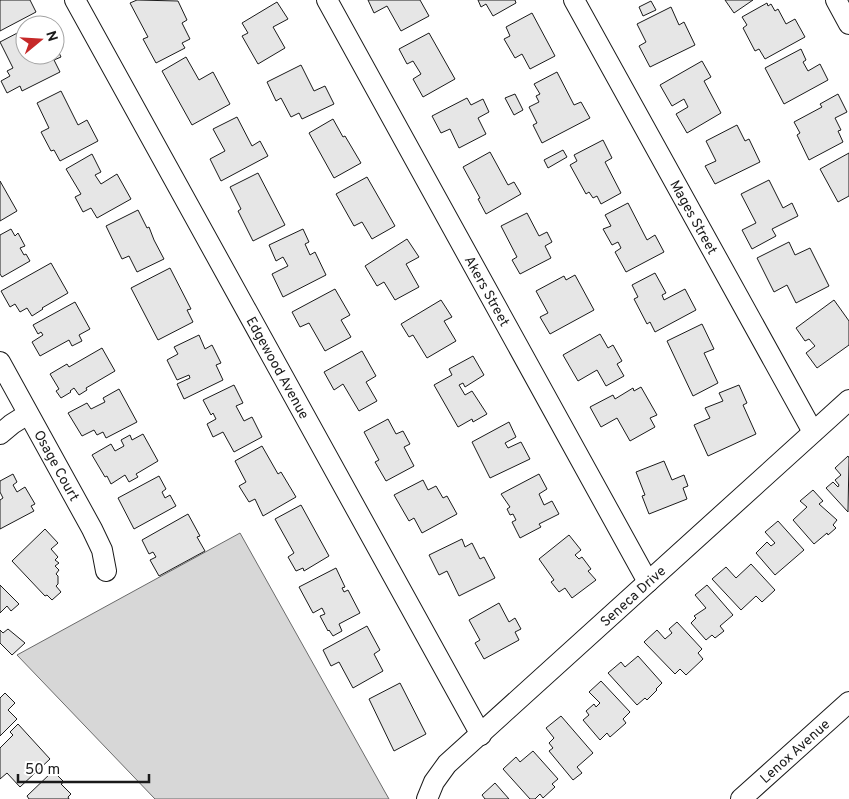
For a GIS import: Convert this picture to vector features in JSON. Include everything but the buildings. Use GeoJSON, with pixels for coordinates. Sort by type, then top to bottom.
{"type":"FeatureCollection","features":[{"type":"Feature","properties":{"kind":"street","name":"Edgewood Avenue"},"geometry":{"type":"LineString","coordinates":[[75,0],[481,735]]}},
{"type":"Feature","properties":{"kind":"street","name":"Akers Street"},"geometry":{"type":"LineString","coordinates":[[327,0],[648,582]]}},
{"type":"Feature","properties":{"kind":"street","name":"Mages Street"},"geometry":{"type":"LineString","coordinates":[[574,0],[813,432]]}},
{"type":"Feature","properties":{"kind":"street"},"geometry":{"type":"LineString","coordinates":[[836,0],[849,24]]}},
{"type":"Feature","properties":{"kind":"street","name":"Osage Court"},"geometry":{"type":"LineString","coordinates":[[0,362],[92,529],[102,550],[106,571]]}},
{"type":"Feature","properties":{"kind":"street","name":"Seneca Drive"},"geometry":{"type":"LineString","coordinates":[[427,799],[431,787],[447,764],[849,400]]}},
{"type":"Feature","properties":{"kind":"street"},"geometry":{"type":"LineString","coordinates":[[0,434],[28,414]]}},
{"type":"Feature","properties":{"kind":"street","name":"Lenox Avenue"},"geometry":{"type":"LineString","coordinates":[[741,799],[849,702]]}},
{"type":"Feature","properties":{"kind":"shaded area"},"geometry":{"type":"Polygon","coordinates":[[[240,533],[389,799],[155,799],[17,655],[240,533]]]}}]}
